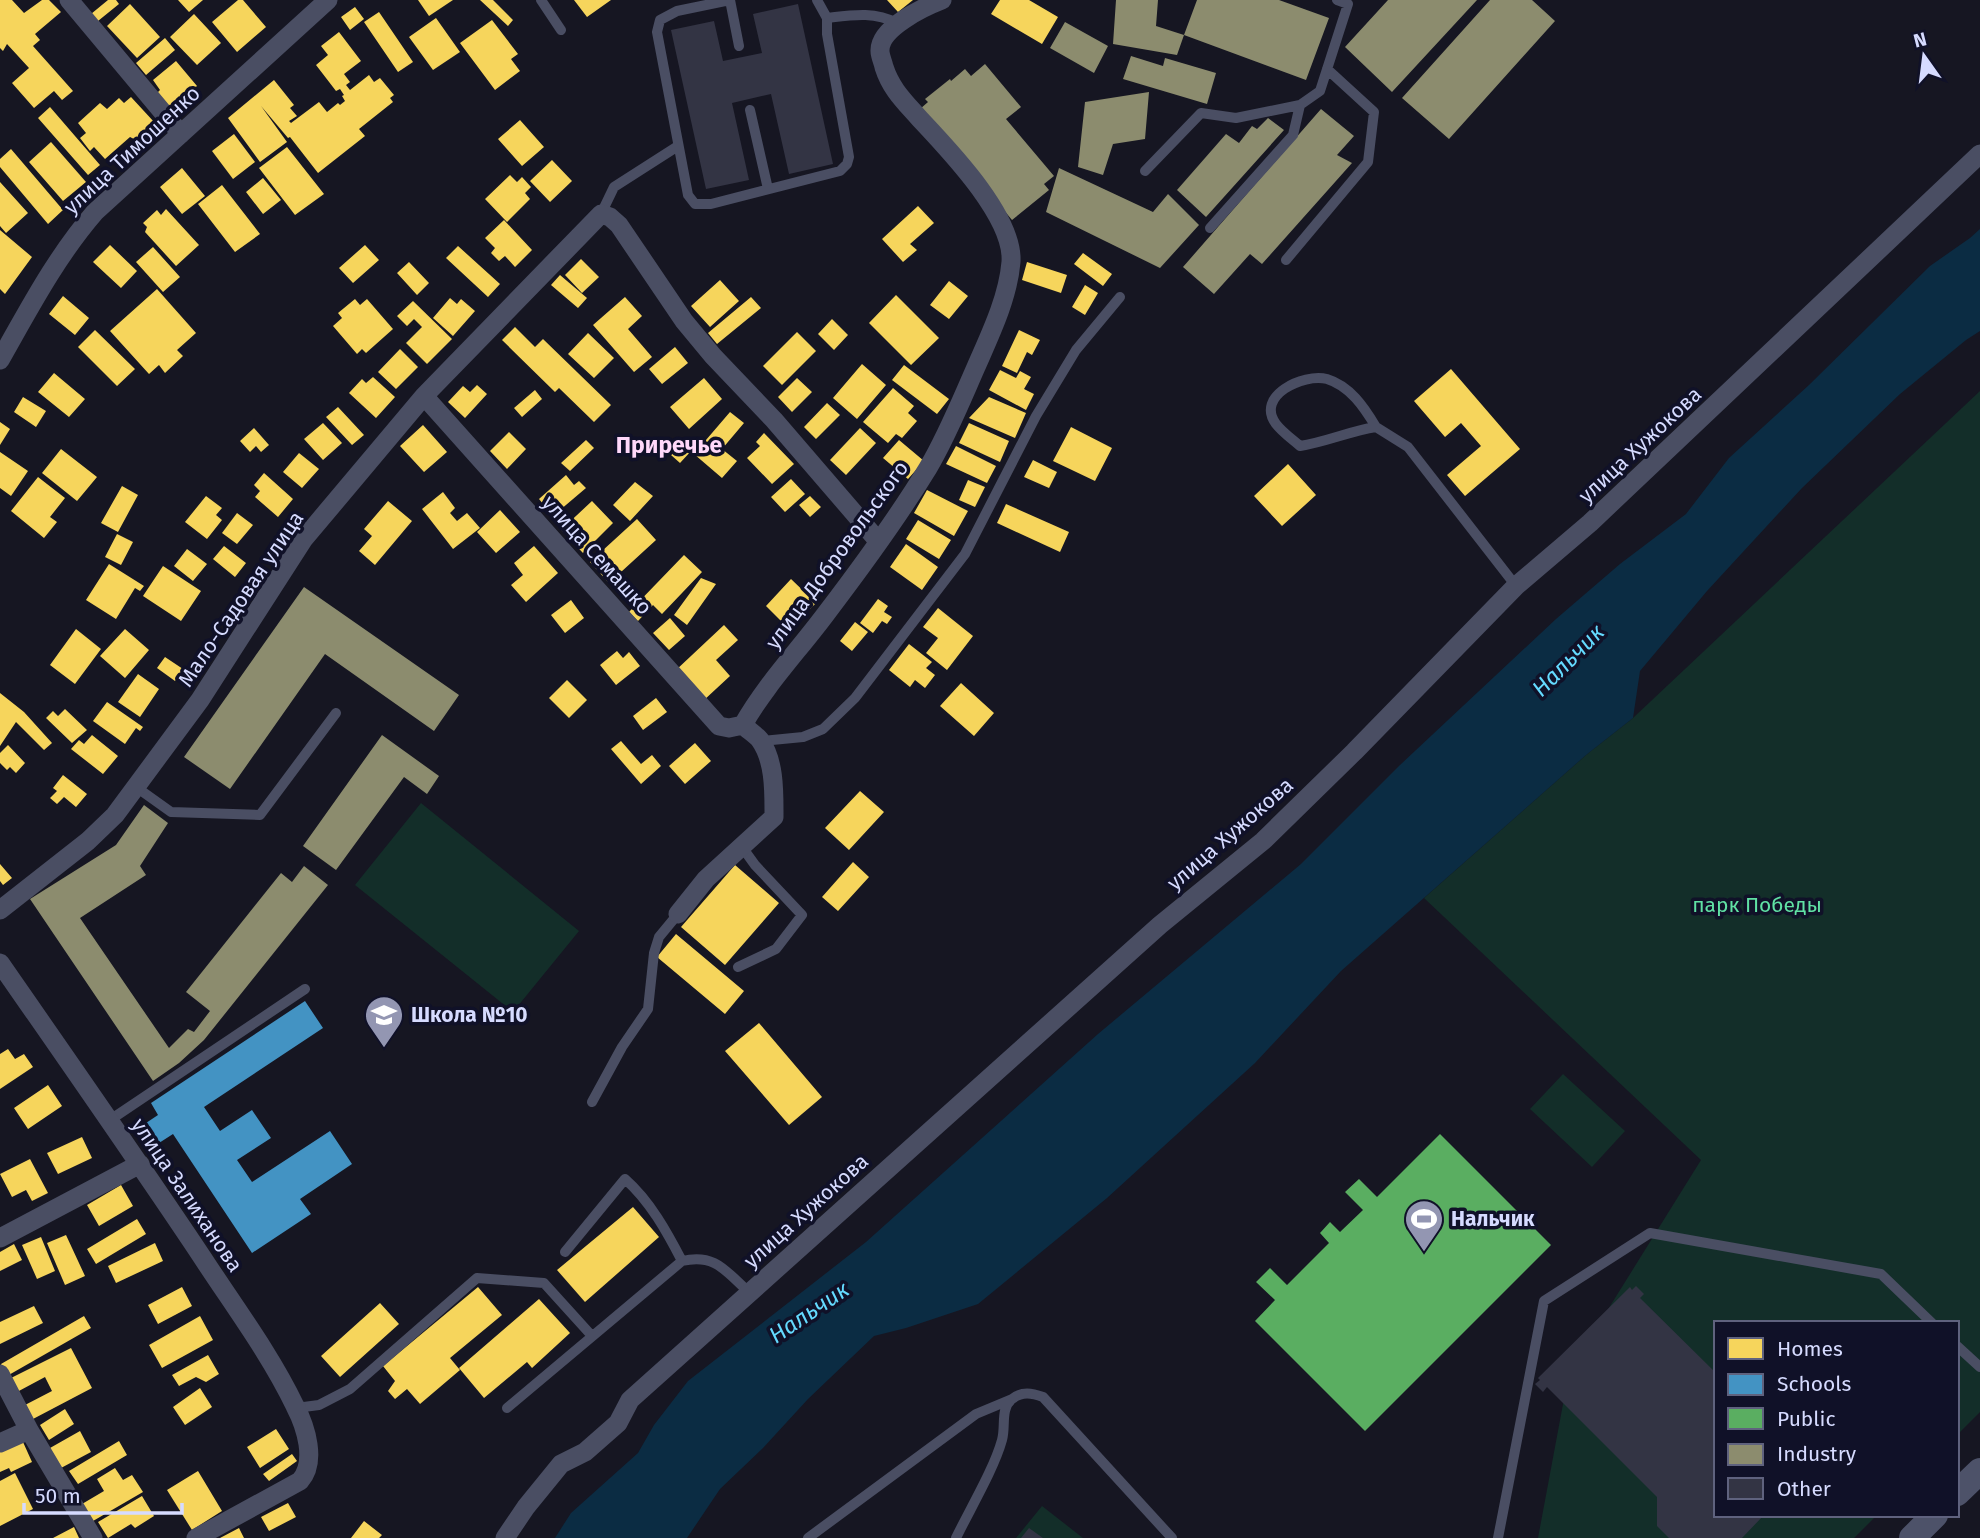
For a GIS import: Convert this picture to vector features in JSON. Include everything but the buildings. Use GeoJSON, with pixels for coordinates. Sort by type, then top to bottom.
{"type":"FeatureCollection","features":[{"type":"Feature","properties":{"kind":"main road"},"geometry":{"type":"LineString","coordinates":[[1959,1491],[1980,1471]]}},
{"type":"Feature","properties":{"kind":"main road"},"geometry":{"type":"LineString","coordinates":[[1912,1538],[1933,1517]]}},
{"type":"Feature","properties":{"kind":"street"},"geometry":{"type":"LineString","coordinates":[[69,0],[181,134]]}},
{"type":"Feature","properties":{"kind":"street","name":"улица Тимошенко"},"geometry":{"type":"LineString","coordinates":[[0,360],[55,264],[95,212],[328,0]]}},
{"type":"Feature","properties":{"kind":"street"},"geometry":{"type":"LineString","coordinates":[[897,23],[942,0]]}},
{"type":"Feature","properties":{"kind":"street","name":"улица Добровольского"},"geometry":{"type":"LineString","coordinates":[[743,726],[754,706],[879,542],[929,466],[958,409],[990,333],[1007,283],[1011,256],[1007,233],[969,175],[889,83],[880,51],[882,43],[897,23]]}},
{"type":"Feature","properties":{"kind":"street","name":"улица Хужокова"},"geometry":{"type":"LineString","coordinates":[[505,1538],[561,1464],[585,1452],[618,1423],[630,1400],[1160,925],[1263,841],[1516,586],[1590,523],[1980,154]]}},
{"type":"Feature","properties":{"kind":"street"},"geometry":{"type":"LineString","coordinates":[[601,214],[610,216],[618,225],[684,321],[713,356],[774,420],[879,542]]}},
{"type":"Feature","properties":{"kind":"street","name":"Мало-Садовая улица"},"geometry":{"type":"LineString","coordinates":[[0,910],[88,841],[115,815],[200,700],[303,540],[424,396],[601,214]]}},
{"type":"Feature","properties":{"kind":"street","name":"улица Семашко"},"geometry":{"type":"LineString","coordinates":[[424,396],[719,726],[743,726]]}},
{"type":"Feature","properties":{"kind":"street"},"geometry":{"type":"LineString","coordinates":[[678,914],[706,878],[774,817],[774,792],[769,762],[760,741],[743,726]]}},
{"type":"Feature","properties":{"kind":"street","name":"улица Залиханова"},"geometry":{"type":"LineString","coordinates":[[0,963],[140,1164],[270,1360],[296,1408],[306,1436],[309,1465],[300,1481],[196,1538]]}},
{"type":"Feature","properties":{"kind":"street"},"geometry":{"type":"LineString","coordinates":[[0,1238],[140,1164]]}},
{"type":"Feature","properties":{"kind":"street"},"geometry":{"type":"LineString","coordinates":[[0,1374],[29,1430],[93,1538]]}},
{"type":"Feature","properties":{"kind":"street"},"geometry":{"type":"LineString","coordinates":[[0,1443],[29,1430]]}},
{"type":"Feature","properties":{"kind":"lane"},"geometry":{"type":"LineString","coordinates":[[541,0],[561,30]]}},
{"type":"Feature","properties":{"kind":"lane"},"geometry":{"type":"LineString","coordinates":[[739,46],[730,0],[677,11],[660,20],[657,32],[678,146],[688,195],[695,204],[711,204],[840,172],[846,164],[849,157],[827,34],[827,18],[817,0]]}},
{"type":"Feature","properties":{"kind":"lane"},"geometry":{"type":"LineString","coordinates":[[1145,171],[1201,113],[1236,118],[1300,106],[1320,91],[1348,4],[1337,0]]}},
{"type":"Feature","properties":{"kind":"lane"},"geometry":{"type":"LineString","coordinates":[[827,18],[860,13],[897,23]]}},
{"type":"Feature","properties":{"kind":"lane"},"geometry":{"type":"LineString","coordinates":[[1286,260],[1368,162],[1374,112],[1327,69]]}},
{"type":"Feature","properties":{"kind":"lane"},"geometry":{"type":"LineString","coordinates":[[1210,228],[1293,135],[1300,106]]}},
{"type":"Feature","properties":{"kind":"lane"},"geometry":{"type":"LineString","coordinates":[[750,110],[768,189]]}},
{"type":"Feature","properties":{"kind":"lane"},"geometry":{"type":"LineString","coordinates":[[601,214],[614,187],[678,146]]}},
{"type":"Feature","properties":{"kind":"lane"},"geometry":{"type":"LineString","coordinates":[[760,741],[803,737],[823,729],[855,698],[965,554],[1036,416],[1076,350],[1120,297]]}},
{"type":"Feature","properties":{"kind":"lane"},"geometry":{"type":"LineString","coordinates":[[1376,426],[1351,431],[1321,443],[1300,446],[1275,423],[1271,410],[1277,394],[1291,384],[1309,378],[1326,379],[1339,385],[1357,398],[1376,426],[1408,447],[1516,586]]}},
{"type":"Feature","properties":{"kind":"lane"},"geometry":{"type":"LineString","coordinates":[[136,788],[171,812],[260,815],[336,713]]}},
{"type":"Feature","properties":{"kind":"lane"},"geometry":{"type":"LineString","coordinates":[[738,967],[776,949],[802,915],[755,865],[742,847]]}},
{"type":"Feature","properties":{"kind":"lane"},"geometry":{"type":"LineString","coordinates":[[592,1102],[622,1047],[648,1009],[654,953],[659,937],[678,914]]}},
{"type":"Feature","properties":{"kind":"lane"},"geometry":{"type":"LineString","coordinates":[[110,1120],[305,989]]}},
{"type":"Feature","properties":{"kind":"lane"},"geometry":{"type":"LineString","coordinates":[[565,1252],[625,1179],[639,1191],[667,1232],[682,1261]]}},
{"type":"Feature","properties":{"kind":"lane"},"geometry":{"type":"LineString","coordinates":[[1498,1538],[1544,1301],[1650,1233],[1881,1274],[1931,1321]]}},
{"type":"Feature","properties":{"kind":"lane"},"geometry":{"type":"LineString","coordinates":[[507,1408],[682,1261],[709,1259],[750,1293]]}},
{"type":"Feature","properties":{"kind":"lane"},"geometry":{"type":"LineString","coordinates":[[296,1408],[319,1405],[350,1389],[477,1278],[544,1283],[592,1336]]}},
{"type":"Feature","properties":{"kind":"lane"},"geometry":{"type":"LineString","coordinates":[[1959,1348],[1980,1367]]}},
{"type":"Feature","properties":{"kind":"lane"},"geometry":{"type":"LineString","coordinates":[[808,1538],[976,1414],[1021,1394],[1031,1393],[1043,1397],[1172,1538]]}},
{"type":"Feature","properties":{"kind":"lane"},"geometry":{"type":"LineString","coordinates":[[956,1538],[997,1453],[1004,1427],[1004,1413],[1012,1399]]}},
{"type":"Feature","properties":{"kind":"green space","name":"парк Победы"},"geometry":{"type":"Polygon","coordinates":[[[1980,391],[1980,1412],[1959,1433],[1959,1321],[1714,1321],[1714,1517],[1875,1517],[1854,1538],[1538,1538],[1569,1372],[1701,1160],[1424,898],[1586,755],[1633,718],[1980,391]]]}},
{"type":"Feature","properties":{"kind":"green space"},"geometry":{"type":"Polygon","coordinates":[[[421,803],[579,931],[513,1012],[355,885],[421,803]]]}},
{"type":"Feature","properties":{"kind":"green space"},"geometry":{"type":"Polygon","coordinates":[[[1563,1074],[1625,1131],[1592,1167],[1530,1109],[1563,1074]]]}},
{"type":"Feature","properties":{"kind":"green space"},"geometry":{"type":"Polygon","coordinates":[[[1042,1506],[1083,1538],[1016,1538],[1042,1506]]]}},
{"type":"Feature","properties":{"kind":"water"},"geometry":{"type":"Polygon","coordinates":[[[1980,229],[1980,331],[1900,394],[1802,488],[1707,591],[1640,671],[1633,718],[1586,755],[1341,971],[1255,1063],[1107,1198],[978,1304],[874,1336],[720,1489],[687,1538],[555,1538],[571,1513],[638,1453],[654,1425],[688,1381],[866,1242],[1098,1034],[1301,864],[1400,765],[1556,619],[1620,564],[1686,514],[1729,458],[1809,385],[1930,266],[1980,229]]]}},
{"type":"Feature","properties":{"kind":"place","name":"Школа №10"},"geometry":{"type":"Point","coordinates":[384,1049]}},
{"type":"Feature","properties":{"kind":"place","name":"Нальчик"},"geometry":{"type":"Point","coordinates":[1424,1253]}},
{"type":"Feature","properties":{"kind":"district","name":"Приречье"},"geometry":{"type":"Point","coordinates":[669,445]}}]}
